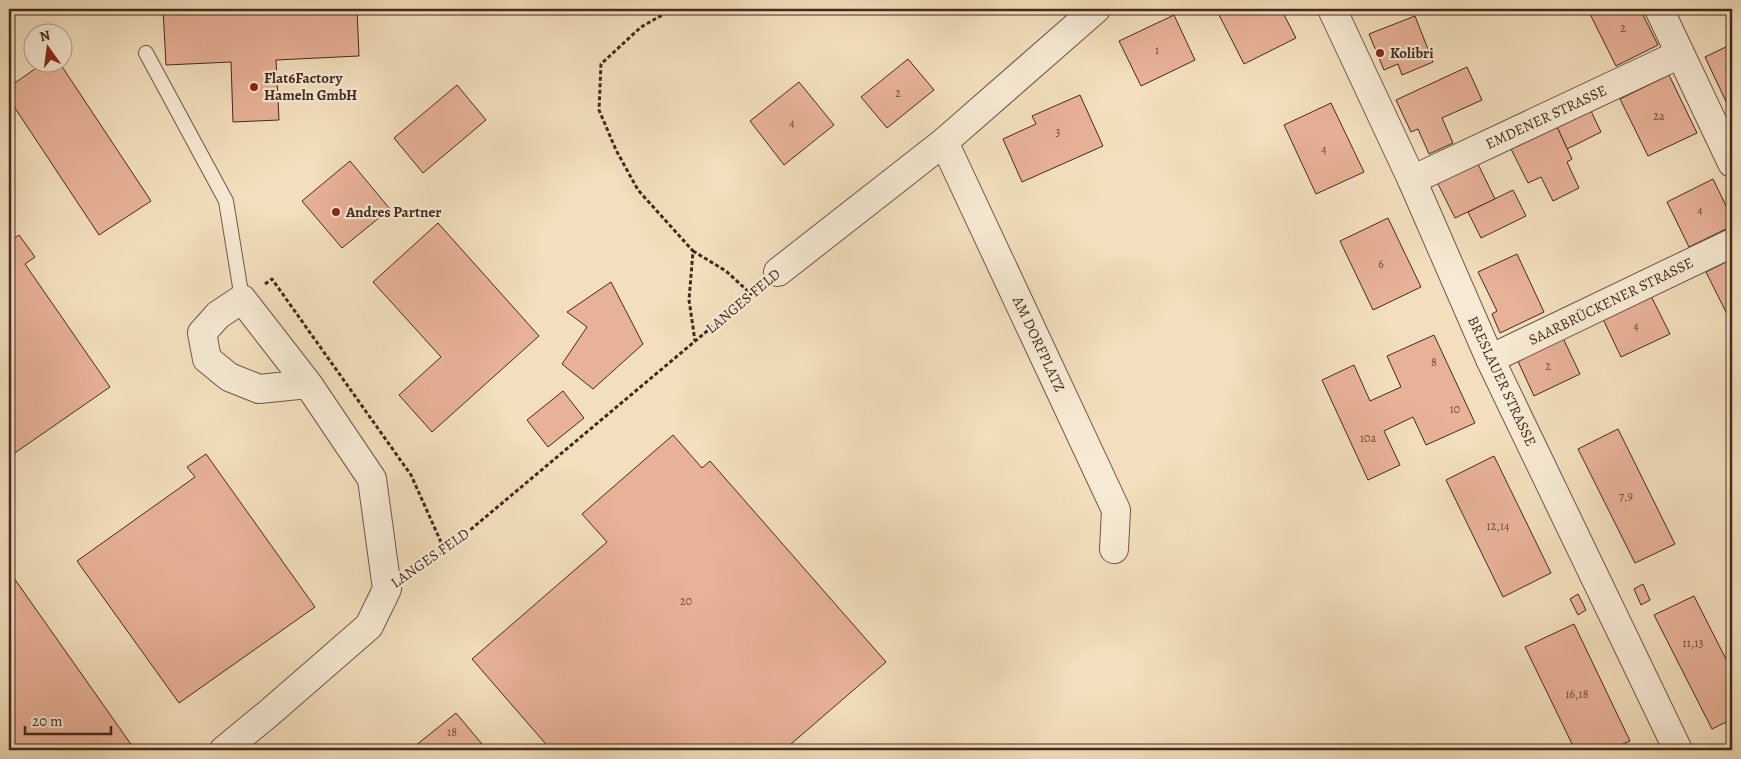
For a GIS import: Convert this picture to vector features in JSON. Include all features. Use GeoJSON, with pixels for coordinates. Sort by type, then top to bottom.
{"type":"FeatureCollection","features":[{"type":"Feature","properties":{"kind":"street","name":"LANGES FELD"},"geometry":{"type":"LineString","coordinates":[[778,272],[944,142],[1096,9]]}},
{"type":"Feature","properties":{"kind":"street","name":"BRESLAUER STRASSE"},"geometry":{"type":"LineString","coordinates":[[1332,9],[1412,180],[1490,358],[1678,750]]}},
{"type":"Feature","properties":{"kind":"street"},"geometry":{"type":"LineString","coordinates":[[1659,9],[1732,163]]}},
{"type":"Feature","properties":{"kind":"street","name":"EMDENER STRASSE"},"geometry":{"type":"LineString","coordinates":[[1412,180],[1680,54]]}},
{"type":"Feature","properties":{"kind":"street","name":"AM DORFPLATZ"},"geometry":{"type":"LineString","coordinates":[[944,142],[1116,510],[1114,550]]}},
{"type":"Feature","properties":{"kind":"street","name":"SAARBRÜCKENER STRASSE"},"geometry":{"type":"LineString","coordinates":[[1490,358],[1732,243]]}},
{"type":"Feature","properties":{"kind":"street","name":"LANGES FELD"},"geometry":{"type":"LineString","coordinates":[[224,750],[368,626],[387,589],[372,479],[308,384],[242,299]]}},
{"type":"Feature","properties":{"kind":"street"},"geometry":{"type":"LineString","coordinates":[[242,299],[218,315],[202,333],[207,359],[229,377],[259,388],[308,384]]}},
{"type":"Feature","properties":{"kind":"lane"},"geometry":{"type":"LineString","coordinates":[[146,53],[226,201],[242,299]]}},
{"type":"Feature","properties":{"kind":"path"},"geometry":{"type":"LineString","coordinates":[[673,9],[641,26],[601,64],[599,110],[616,150],[638,190],[693,252],[726,271],[752,294]]}},
{"type":"Feature","properties":{"kind":"path"},"geometry":{"type":"LineString","coordinates":[[693,252],[689,300],[695,342]]}},
{"type":"Feature","properties":{"kind":"path","name":"LANGES FELD"},"geometry":{"type":"LineString","coordinates":[[387,589],[445,551],[778,272]]}},
{"type":"Feature","properties":{"kind":"building"},"geometry":{"type":"Polygon","coordinates":[[[163,9],[357,9],[359,56],[276,60],[279,120],[233,122],[231,62],[166,65],[163,9]]]}},
{"type":"Feature","properties":{"kind":"building"},"geometry":{"type":"Polygon","coordinates":[[[1216,9],[1281,9],[1296,38],[1244,64],[1216,9]]]}},
{"type":"Feature","properties":{"kind":"building"},"geometry":{"type":"Polygon","coordinates":[[[1640,9],[1658,45],[1616,66],[1588,10],[1640,9]]]}},
{"type":"Feature","properties":{"kind":"building"},"geometry":{"type":"Polygon","coordinates":[[[1174,15],[1195,60],[1141,86],[1119,41],[1174,15]]]}},
{"type":"Feature","properties":{"kind":"building"},"geometry":{"type":"Polygon","coordinates":[[[1415,16],[1433,62],[1402,75],[1398,64],[1384,70],[1369,34],[1415,16]]]}},
{"type":"Feature","properties":{"kind":"building"},"geometry":{"type":"Polygon","coordinates":[[[1732,44],[1732,114],[1705,57],[1732,44]]]}},
{"type":"Feature","properties":{"kind":"building"},"geometry":{"type":"Polygon","coordinates":[[[908,59],[934,90],[887,128],[861,97],[908,59]]]}},
{"type":"Feature","properties":{"kind":"building"},"geometry":{"type":"Polygon","coordinates":[[[1467,67],[1482,100],[1442,118],[1453,143],[1429,154],[1418,129],[1411,132],[1396,100],[1467,67]]]}},
{"type":"Feature","properties":{"kind":"building"},"geometry":{"type":"Polygon","coordinates":[[[31,72],[66,72],[151,201],[99,235],[9,99],[9,87],[31,72]]]}},
{"type":"Feature","properties":{"kind":"building"},"geometry":{"type":"Polygon","coordinates":[[[1669,75],[1697,133],[1648,156],[1620,99],[1669,75]]]}},
{"type":"Feature","properties":{"kind":"building"},"geometry":{"type":"Polygon","coordinates":[[[799,82],[834,125],[784,165],[750,121],[799,82]]]}},
{"type":"Feature","properties":{"kind":"building"},"geometry":{"type":"Polygon","coordinates":[[[457,85],[486,120],[423,173],[394,138],[457,85]]]}},
{"type":"Feature","properties":{"kind":"building"},"geometry":{"type":"Polygon","coordinates":[[[1080,95],[1103,146],[1022,182],[1003,139],[1036,124],[1032,116],[1080,95]]]}},
{"type":"Feature","properties":{"kind":"building"},"geometry":{"type":"Polygon","coordinates":[[[1331,103],[1364,172],[1316,194],[1284,125],[1331,103]]]}},
{"type":"Feature","properties":{"kind":"building"},"geometry":{"type":"Polygon","coordinates":[[[1591,111],[1601,132],[1567,149],[1557,127],[1591,111]]]}},
{"type":"Feature","properties":{"kind":"building"},"geometry":{"type":"Polygon","coordinates":[[[1557,127],[1572,159],[1567,162],[1579,188],[1553,201],[1541,177],[1528,183],[1511,149],[1557,127]]]}},
{"type":"Feature","properties":{"kind":"building"},"geometry":{"type":"Polygon","coordinates":[[[350,161],[390,209],[342,248],[302,201],[350,161]]]}},
{"type":"Feature","properties":{"kind":"building"},"geometry":{"type":"Polygon","coordinates":[[[1477,162],[1495,199],[1455,218],[1437,182],[1477,162]]]}},
{"type":"Feature","properties":{"kind":"building"},"geometry":{"type":"Polygon","coordinates":[[[1713,179],[1732,218],[1732,226],[1689,247],[1667,202],[1713,179]]]}},
{"type":"Feature","properties":{"kind":"building"},"geometry":{"type":"Polygon","coordinates":[[[1513,190],[1526,216],[1481,238],[1468,212],[1513,190]]]}},
{"type":"Feature","properties":{"kind":"building"},"geometry":{"type":"Polygon","coordinates":[[[1388,218],[1421,287],[1373,310],[1340,241],[1388,218]]]}},
{"type":"Feature","properties":{"kind":"building"},"geometry":{"type":"Polygon","coordinates":[[[438,223],[539,336],[432,432],[399,395],[441,357],[373,282],[438,223]]]}},
{"type":"Feature","properties":{"kind":"building"},"geometry":{"type":"Polygon","coordinates":[[[19,235],[35,257],[25,264],[110,387],[9,457],[9,239],[10,241],[19,235]]]}},
{"type":"Feature","properties":{"kind":"building"},"geometry":{"type":"Polygon","coordinates":[[[1517,254],[1544,312],[1500,333],[1492,314],[1497,311],[1478,272],[1517,254]]]}},
{"type":"Feature","properties":{"kind":"building"},"geometry":{"type":"Polygon","coordinates":[[[1732,259],[1732,314],[1728,316],[1706,272],[1732,259]]]}},
{"type":"Feature","properties":{"kind":"building"},"geometry":{"type":"Polygon","coordinates":[[[611,282],[643,344],[593,389],[562,364],[587,327],[567,312],[611,282]]]}},
{"type":"Feature","properties":{"kind":"building"},"geometry":{"type":"Polygon","coordinates":[[[1650,294],[1670,334],[1621,357],[1602,317],[1650,294]]]}},
{"type":"Feature","properties":{"kind":"building"},"geometry":{"type":"Polygon","coordinates":[[[1434,335],[1475,423],[1426,445],[1413,417],[1384,431],[1400,465],[1368,480],[1322,380],[1354,365],[1370,401],[1401,387],[1387,356],[1434,335]]]}},
{"type":"Feature","properties":{"kind":"building"},"geometry":{"type":"Polygon","coordinates":[[[1562,336],[1580,374],[1534,396],[1516,357],[1562,336]]]}},
{"type":"Feature","properties":{"kind":"building"},"geometry":{"type":"Polygon","coordinates":[[[563,391],[584,418],[548,447],[527,420],[563,391]]]}},
{"type":"Feature","properties":{"kind":"building"},"geometry":{"type":"Polygon","coordinates":[[[1618,429],[1675,544],[1635,563],[1578,449],[1618,429]]]}},
{"type":"Feature","properties":{"kind":"building"},"geometry":{"type":"Polygon","coordinates":[[[673,435],[702,468],[710,461],[886,662],[784,750],[551,750],[472,659],[607,542],[582,514],[673,435]]]}},
{"type":"Feature","properties":{"kind":"building"},"geometry":{"type":"Polygon","coordinates":[[[206,454],[315,607],[179,703],[77,561],[195,477],[187,467],[206,454]]]}},
{"type":"Feature","properties":{"kind":"building"},"geometry":{"type":"Polygon","coordinates":[[[1494,456],[1551,573],[1503,597],[1446,480],[1494,456]]]}},
{"type":"Feature","properties":{"kind":"building"},"geometry":{"type":"Polygon","coordinates":[[[9,571],[135,750],[9,750],[9,571]]]}},
{"type":"Feature","properties":{"kind":"building"},"geometry":{"type":"Polygon","coordinates":[[[1643,584],[1650,600],[1641,605],[1634,589],[1643,584]]]}},
{"type":"Feature","properties":{"kind":"building"},"geometry":{"type":"Polygon","coordinates":[[[1578,594],[1586,610],[1578,615],[1570,599],[1578,594]]]}},
{"type":"Feature","properties":{"kind":"building"},"geometry":{"type":"Polygon","coordinates":[[[1694,596],[1732,671],[1732,719],[1712,729],[1654,615],[1694,596]]]}},
{"type":"Feature","properties":{"kind":"building"},"geometry":{"type":"Polygon","coordinates":[[[1574,624],[1630,741],[1609,750],[1575,750],[1525,647],[1574,624]]]}},
{"type":"Feature","properties":{"kind":"building"},"geometry":{"type":"Polygon","coordinates":[[[456,713],[487,750],[410,750],[456,713]]]}},
{"type":"Feature","properties":{"kind":"place","name":"Kolibri"},"geometry":{"type":"Point","coordinates":[1380,53]}},
{"type":"Feature","properties":{"kind":"place","name":"Flat6Factory Hameln GmbH"},"geometry":{"type":"Point","coordinates":[254,87]}},
{"type":"Feature","properties":{"kind":"place","name":"Andres Partner"},"geometry":{"type":"Point","coordinates":[336,212]}}]}
